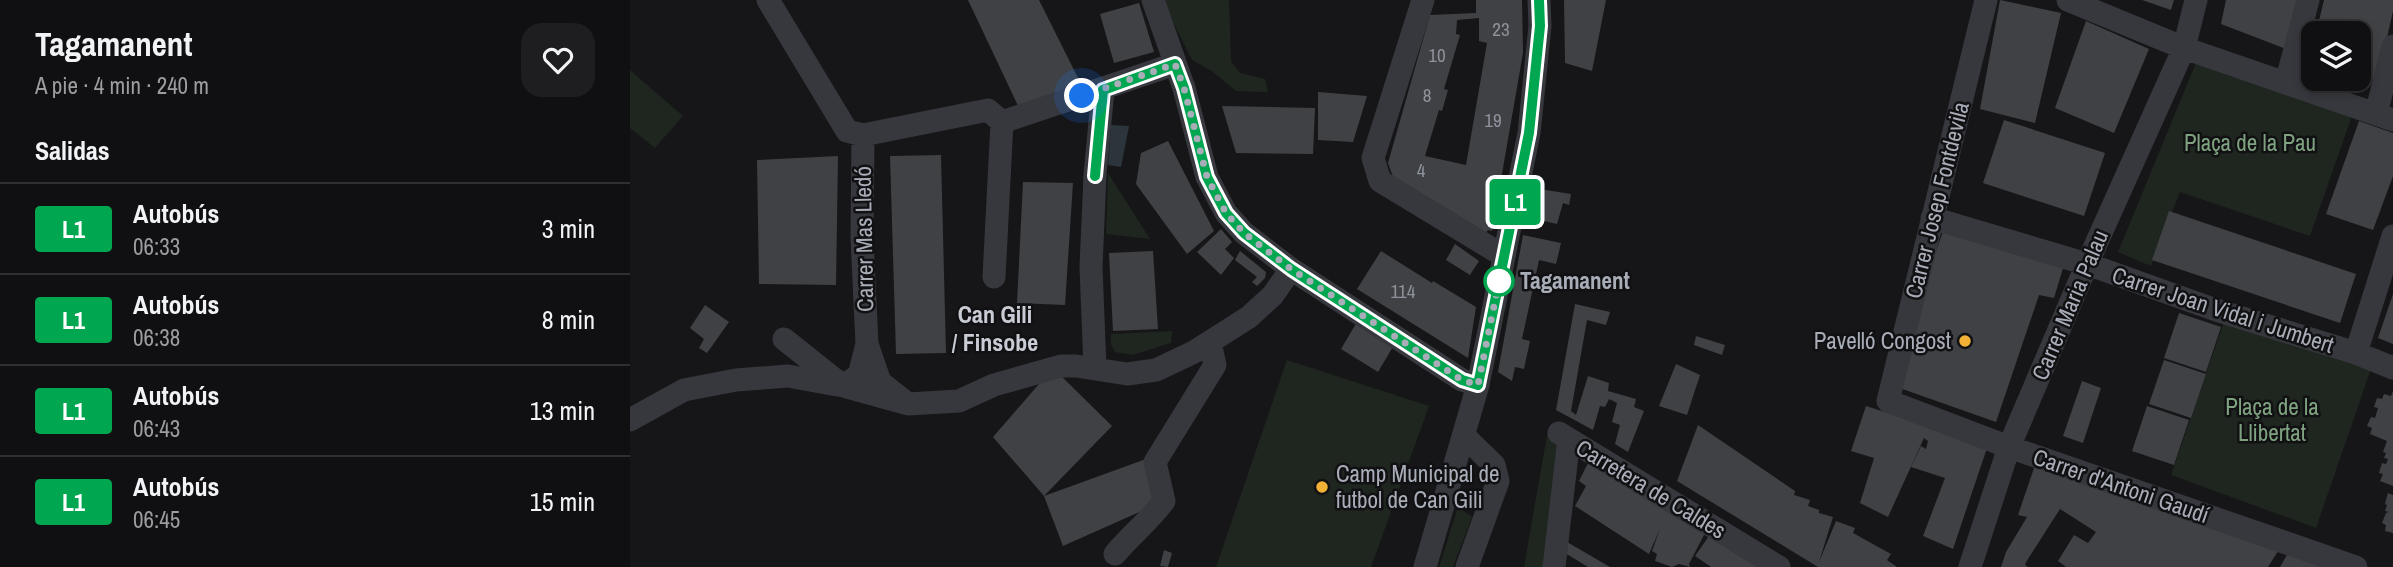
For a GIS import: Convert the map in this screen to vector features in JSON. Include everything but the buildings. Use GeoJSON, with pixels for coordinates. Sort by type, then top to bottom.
{"type":"FeatureCollection","features":[{"type":"Feature","properties":{"kind":"street"},"geometry":{"type":"LineString","coordinates":[[768,0],[855,133],[988,110],[1002,122]]}},
{"type":"Feature","properties":{"kind":"street"},"geometry":{"type":"LineString","coordinates":[[1153,0],[1184,88],[1207,177],[1226,213],[1244,233],[1291,269],[1462,380],[1478,385]]}},
{"type":"Feature","properties":{"kind":"street"},"geometry":{"type":"LineString","coordinates":[[1423,0],[1373,158],[1380,181],[1504,257]]}},
{"type":"Feature","properties":{"kind":"street"},"geometry":{"type":"LineString","coordinates":[[1425,567],[1478,385],[1529,133],[1540,26],[1539,0]]}},
{"type":"Feature","properties":{"kind":"street","name":"Carrer Josep Fontdevila"},"geometry":{"type":"LineString","coordinates":[[1888,401],[1986,0]]}},
{"type":"Feature","properties":{"kind":"street"},"geometry":{"type":"LineString","coordinates":[[2068,0],[2184,48],[2384,117],[2393,46]]}},
{"type":"Feature","properties":{"kind":"street","name":"Carrer Maria Palau"},"geometry":{"type":"LineString","coordinates":[[1970,567],[2009,447],[2184,48],[2196,0]]}},
{"type":"Feature","properties":{"kind":"street"},"geometry":{"type":"LineString","coordinates":[[2286,83],[2308,0]]}},
{"type":"Feature","properties":{"kind":"street"},"geometry":{"type":"LineString","coordinates":[[1002,122],[1175,64]]}},
{"type":"Feature","properties":{"kind":"street"},"geometry":{"type":"LineString","coordinates":[[1095,368],[1091,267],[1095,176],[1103,90]]}},
{"type":"Feature","properties":{"kind":"street"},"geometry":{"type":"LineString","coordinates":[[994,277],[1002,122]]}},
{"type":"Feature","properties":{"kind":"street","name":"Carrer Mas Lledó"},"geometry":{"type":"LineString","coordinates":[[855,133],[867,344],[880,382],[908,404]]}},
{"type":"Feature","properties":{"kind":"street","name":"Carrer Joan Vidal i Jumbert"},"geometry":{"type":"LineString","coordinates":[[1932,218],[2087,264],[2216,310],[2357,353],[2393,368]]}},
{"type":"Feature","properties":{"kind":"street"},"geometry":{"type":"LineString","coordinates":[[2357,353],[2393,236]]}},
{"type":"Feature","properties":{"kind":"street"},"geometry":{"type":"LineString","coordinates":[[630,420],[684,390],[736,380],[788,376],[843,386],[908,404],[959,401],[993,385],[1061,366],[1128,374],[1156,370],[1210,342],[1249,317],[1273,295],[1291,269]]}},
{"type":"Feature","properties":{"kind":"street"},"geometry":{"type":"LineString","coordinates":[[788,376],[784,339],[843,386]]}},
{"type":"Feature","properties":{"kind":"street"},"geometry":{"type":"LineString","coordinates":[[1115,554],[1128,538],[1147,523],[1164,501],[1155,462],[1215,365],[1210,342]]}},
{"type":"Feature","properties":{"kind":"street","name":"Carrer Mas Lledó"},"geometry":{"type":"LineString","coordinates":[[843,386],[859,375],[867,344]]}},
{"type":"Feature","properties":{"kind":"street","name":"Carrer d'Antoni Gaudí"},"geometry":{"type":"LineString","coordinates":[[1888,401],[2009,447],[2357,567]]}},
{"type":"Feature","properties":{"kind":"street"},"geometry":{"type":"LineString","coordinates":[[1464,436],[1494,465],[1498,481],[1467,567]]}},
{"type":"Feature","properties":{"kind":"street","name":"Carretera de Caldes"},"geometry":{"type":"LineString","coordinates":[[1557,565],[1563,440],[1779,567]]}},
{"type":"Feature","properties":{"kind":"green space"},"geometry":{"type":"Polygon","coordinates":[[[1162,0],[1229,0],[1231,61],[1240,73],[1265,79],[1268,92],[1236,91],[1213,72],[1192,60],[1162,0]]]}},
{"type":"Feature","properties":{"kind":"green space","name":"Plaça de la Pau"},"geometry":{"type":"Polygon","coordinates":[[[2200,53],[2301,88],[2301,91],[2309,91],[2355,107],[2310,236],[2180,192],[2151,266],[2118,252],[2200,53]]]}},
{"type":"Feature","properties":{"kind":"green space"},"geometry":{"type":"Polygon","coordinates":[[[630,70],[683,116],[655,148],[630,128],[630,70]]]}},
{"type":"Feature","properties":{"kind":"green space"},"geometry":{"type":"Polygon","coordinates":[[[1108,173],[1150,239],[1106,234],[1108,173]]]}},
{"type":"Feature","properties":{"kind":"green space","name":"Plaça de la Llibertat"},"geometry":{"type":"Polygon","coordinates":[[[2225,319],[2372,366],[2316,528],[2171,475],[2225,319]]]}},
{"type":"Feature","properties":{"kind":"green space"},"geometry":{"type":"Polygon","coordinates":[[[1172,331],[1171,343],[1132,355],[1115,352],[1111,345],[1111,334],[1172,331]]]}},
{"type":"Feature","properties":{"kind":"green space","name":"Camp Municipal de futbol de Can Gili"},"geometry":{"type":"Polygon","coordinates":[[[1287,360],[1429,406],[1371,567],[1216,567],[1287,360]]]}},
{"type":"Feature","properties":{"kind":"green space"},"geometry":{"type":"Polygon","coordinates":[[[1547,435],[1562,441],[1547,567],[1524,567],[1547,435]]]}},
{"type":"Feature","properties":{"kind":"green space"},"geometry":{"type":"Polygon","coordinates":[[[1458,507],[1472,517],[1453,567],[1439,567],[1458,507]]]}},
{"type":"Feature","properties":{"kind":"shaded area"},"geometry":{"type":"Polygon","coordinates":[[[1111,125],[1129,126],[1121,167],[1108,165],[1111,125]]]}},
{"type":"Feature","properties":{"kind":"bus line","name":"L1"},"geometry":{"type":"LineString","coordinates":[[1095,176],[1103,90],[1175,64],[1184,88],[1207,177],[1226,213],[1244,233],[1291,269],[1462,380],[1478,385],[1529,133],[1540,26],[1539,0]]}},
{"type":"Feature","properties":{"kind":"place","name":"Tagamanent"},"geometry":{"type":"Point","coordinates":[1499,281]}},
{"type":"Feature","properties":{"kind":"place","name":"Pavelló Congost"},"geometry":{"type":"Point","coordinates":[1965,341]}},
{"type":"Feature","properties":{"kind":"place","name":"Camp Municipal de futbol de Can Gili"},"geometry":{"type":"Point","coordinates":[1322,487]}},
{"type":"Feature","properties":{"kind":"district","name":"Can Gili / Finsobe"},"geometry":{"type":"Point","coordinates":[995,329]}},
{"type":"Feature","properties":{"kind":"route"},"geometry":{"type":"LineString","coordinates":[[1082,96],[1175,64],[1184,88],[1207,177],[1226,213],[1244,233],[1291,269],[1462,380],[1478,385],[1499,281]]}}]}
